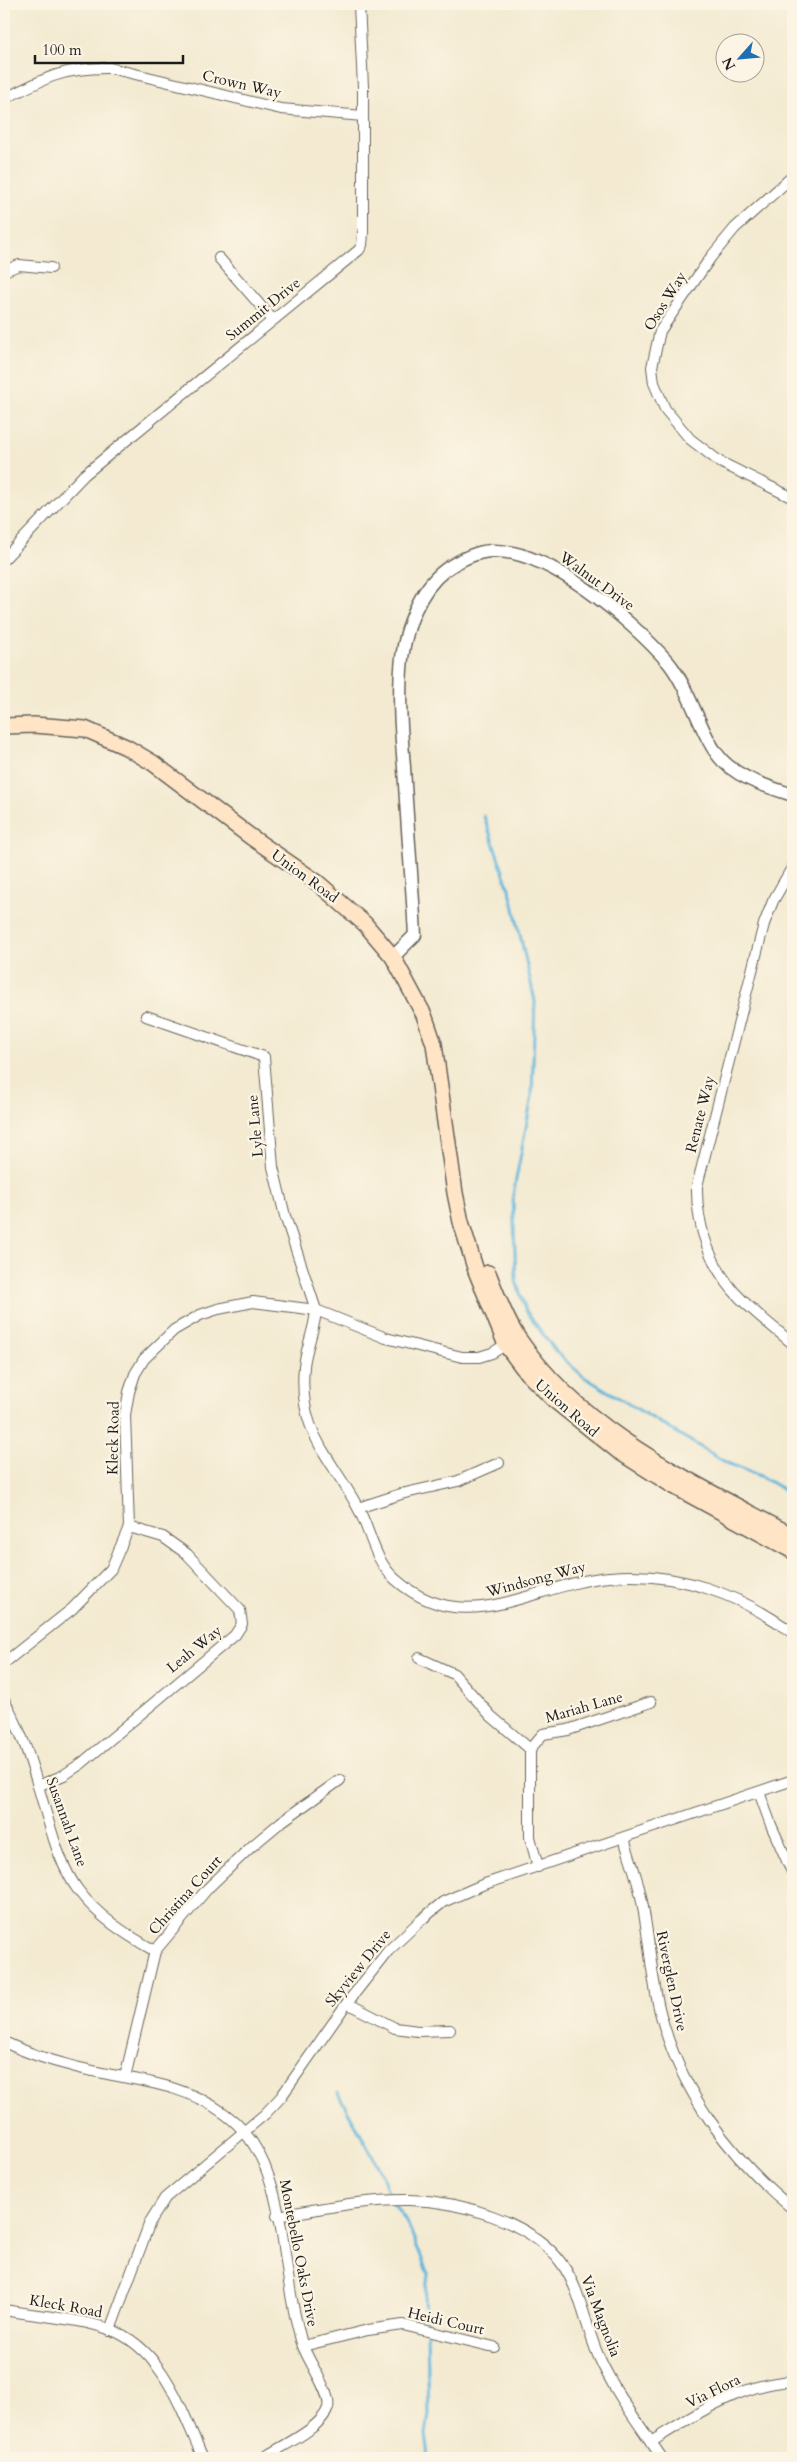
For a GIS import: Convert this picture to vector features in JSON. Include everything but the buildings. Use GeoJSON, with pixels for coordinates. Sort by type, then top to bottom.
{"type":"FeatureCollection","features":[{"type":"Feature","properties":{"kind":"main road","name":"Union Road"},"geometry":{"type":"LineString","coordinates":[[4,726],[34,725],[84,730],[126,747],[153,762],[251,837],[324,889],[365,924],[393,957],[424,1015],[434,1044],[461,1222],[476,1271],[527,1373],[554,1400],[618,1451],[670,1484],[793,1551]]}},
{"type":"Feature","properties":{"kind":"main road","name":"Union Road"},"geometry":{"type":"LineString","coordinates":[[512,1341],[561,1390],[640,1452],[793,1536]]}},
{"type":"Feature","properties":{"kind":"street","name":"Summit Drive"},"geometry":{"type":"LineString","coordinates":[[4,559],[84,475],[359,250],[362,245],[363,116],[360,4]]}},
{"type":"Feature","properties":{"kind":"street","name":"Crown Way"},"geometry":{"type":"LineString","coordinates":[[4,99],[66,70],[110,68],[281,109],[363,116]]}},
{"type":"Feature","properties":{"kind":"street","name":"Osos Way"},"geometry":{"type":"LineString","coordinates":[[793,176],[735,228],[711,256],[660,331],[652,367],[654,383],[665,409],[690,440],[720,462],[793,498]]}},
{"type":"Feature","properties":{"kind":"street"},"geometry":{"type":"LineString","coordinates":[[219,258],[273,320]]}},
{"type":"Feature","properties":{"kind":"street"},"geometry":{"type":"LineString","coordinates":[[4,271],[19,265],[51,268]]}},
{"type":"Feature","properties":{"kind":"street","name":"Walnut Drive"},"geometry":{"type":"LineString","coordinates":[[393,957],[415,934],[399,698],[402,657],[416,608],[429,585],[452,565],[471,556],[500,551],[528,557],[562,574],[614,610],[669,663],[685,689],[717,755],[746,776],[767,787],[793,795]]}},
{"type":"Feature","properties":{"kind":"street","name":"Renate Way"},"geometry":{"type":"LineString","coordinates":[[793,866],[773,901],[764,924],[697,1186],[697,1208],[701,1229],[722,1275],[740,1298],[793,1344]]}},
{"type":"Feature","properties":{"kind":"street","name":"Lyle Lane"},"geometry":{"type":"LineString","coordinates":[[146,1016],[264,1057],[273,1167],[285,1216],[316,1310]]}},
{"type":"Feature","properties":{"kind":"street","name":"Kleck Road"},"geometry":{"type":"LineString","coordinates":[[4,1663],[72,1609],[111,1569],[129,1527],[125,1415],[135,1374],[144,1358],[174,1330],[200,1315],[218,1309],[253,1302],[316,1310],[386,1338],[462,1357],[479,1358],[512,1341]]}},
{"type":"Feature","properties":{"kind":"street","name":"Windsong Way"},"geometry":{"type":"LineString","coordinates":[[316,1310],[305,1364],[303,1398],[306,1416],[315,1440],[358,1508],[380,1561],[394,1578],[422,1597],[465,1609],[486,1608],[508,1604],[555,1587],[586,1580],[648,1576],[682,1580],[731,1596],[765,1613],[793,1633]]}},
{"type":"Feature","properties":{"kind":"street"},"geometry":{"type":"LineString","coordinates":[[358,1508],[401,1494],[458,1481],[500,1463]]}},
{"type":"Feature","properties":{"kind":"street","name":"Leah Way"},"geometry":{"type":"LineString","coordinates":[[38,1786],[64,1775],[82,1763],[235,1635],[242,1624],[240,1610],[187,1554],[163,1537],[129,1527]]}},
{"type":"Feature","properties":{"kind":"street"},"geometry":{"type":"LineString","coordinates":[[419,1658],[454,1674],[492,1716],[530,1749],[530,1837],[538,1867]]}},
{"type":"Feature","properties":{"kind":"street","name":"Susannah Lane"},"geometry":{"type":"LineString","coordinates":[[4,1700],[16,1721],[64,1868],[78,1890],[115,1927],[155,1952]]}},
{"type":"Feature","properties":{"kind":"street","name":"Mariah Lane"},"geometry":{"type":"LineString","coordinates":[[530,1749],[543,1734],[568,1730],[651,1702]]}},
{"type":"Feature","properties":{"kind":"street","name":"Christina Court"},"geometry":{"type":"LineString","coordinates":[[125,2077],[155,1952],[208,1888],[251,1847],[281,1822],[340,1780]]}},
{"type":"Feature","properties":{"kind":"street","name":"Skyview Drive"},"geometry":{"type":"LineString","coordinates":[[110,2330],[150,2222],[165,2198],[281,2097],[348,2003],[388,1951],[420,1920],[444,1902],[482,1885],[793,1780]]}},
{"type":"Feature","properties":{"kind":"street"},"geometry":{"type":"LineString","coordinates":[[759,1792],[771,1825],[793,1874]]}},
{"type":"Feature","properties":{"kind":"street","name":"Riverglen Drive"},"geometry":{"type":"LineString","coordinates":[[624,1838],[640,1893],[650,1962],[667,2038],[693,2094],[724,2140],[748,2168],[793,2209]]}},
{"type":"Feature","properties":{"kind":"street"},"geometry":{"type":"LineString","coordinates":[[348,2003],[395,2028],[418,2031],[450,2030]]}},
{"type":"Feature","properties":{"kind":"street","name":"Montebello Oaks Drive"},"geometry":{"type":"LineString","coordinates":[[4,2042],[22,2050],[72,2066],[178,2088],[203,2099],[245,2130],[262,2159],[272,2184],[294,2312],[303,2346],[326,2393],[328,2406],[324,2417],[317,2424],[263,2458]]}},
{"type":"Feature","properties":{"kind":"street","name":"Via Magnolia"},"geometry":{"type":"LineString","coordinates":[[277,2216],[350,2204],[410,2200],[450,2205],[480,2213],[512,2224],[531,2235],[551,2249],[563,2265],[575,2287],[597,2353],[608,2376],[662,2458]]}},
{"type":"Feature","properties":{"kind":"street","name":"Kleck Road"},"geometry":{"type":"LineString","coordinates":[[4,2310],[110,2330],[138,2345],[159,2368],[175,2396],[202,2458]]}},
{"type":"Feature","properties":{"kind":"street","name":"Heidi Court"},"geometry":{"type":"LineString","coordinates":[[303,2346],[368,2330],[403,2325],[494,2347]]}},
{"type":"Feature","properties":{"kind":"street","name":"Via Flora"},"geometry":{"type":"LineString","coordinates":[[651,2442],[734,2396],[758,2386],[775,2382],[793,2382]]}},
{"type":"Feature","properties":{"kind":"waterway"},"geometry":{"type":"LineString","coordinates":[[484,816],[511,895],[535,1001],[532,1096],[513,1195],[516,1281],[526,1311],[557,1353],[584,1377],[727,1463],[760,1476],[793,1495]]}},
{"type":"Feature","properties":{"kind":"waterway"},"geometry":{"type":"LineString","coordinates":[[338,2093],[380,2170],[390,2197]]}},
{"type":"Feature","properties":{"kind":"waterway"},"geometry":{"type":"LineString","coordinates":[[393,2203],[407,2222],[428,2274],[425,2300],[427,2328]]}},
{"type":"Feature","properties":{"kind":"waterway"},"geometry":{"type":"LineString","coordinates":[[427,2334],[429,2414],[426,2434],[429,2458]]}}]}
